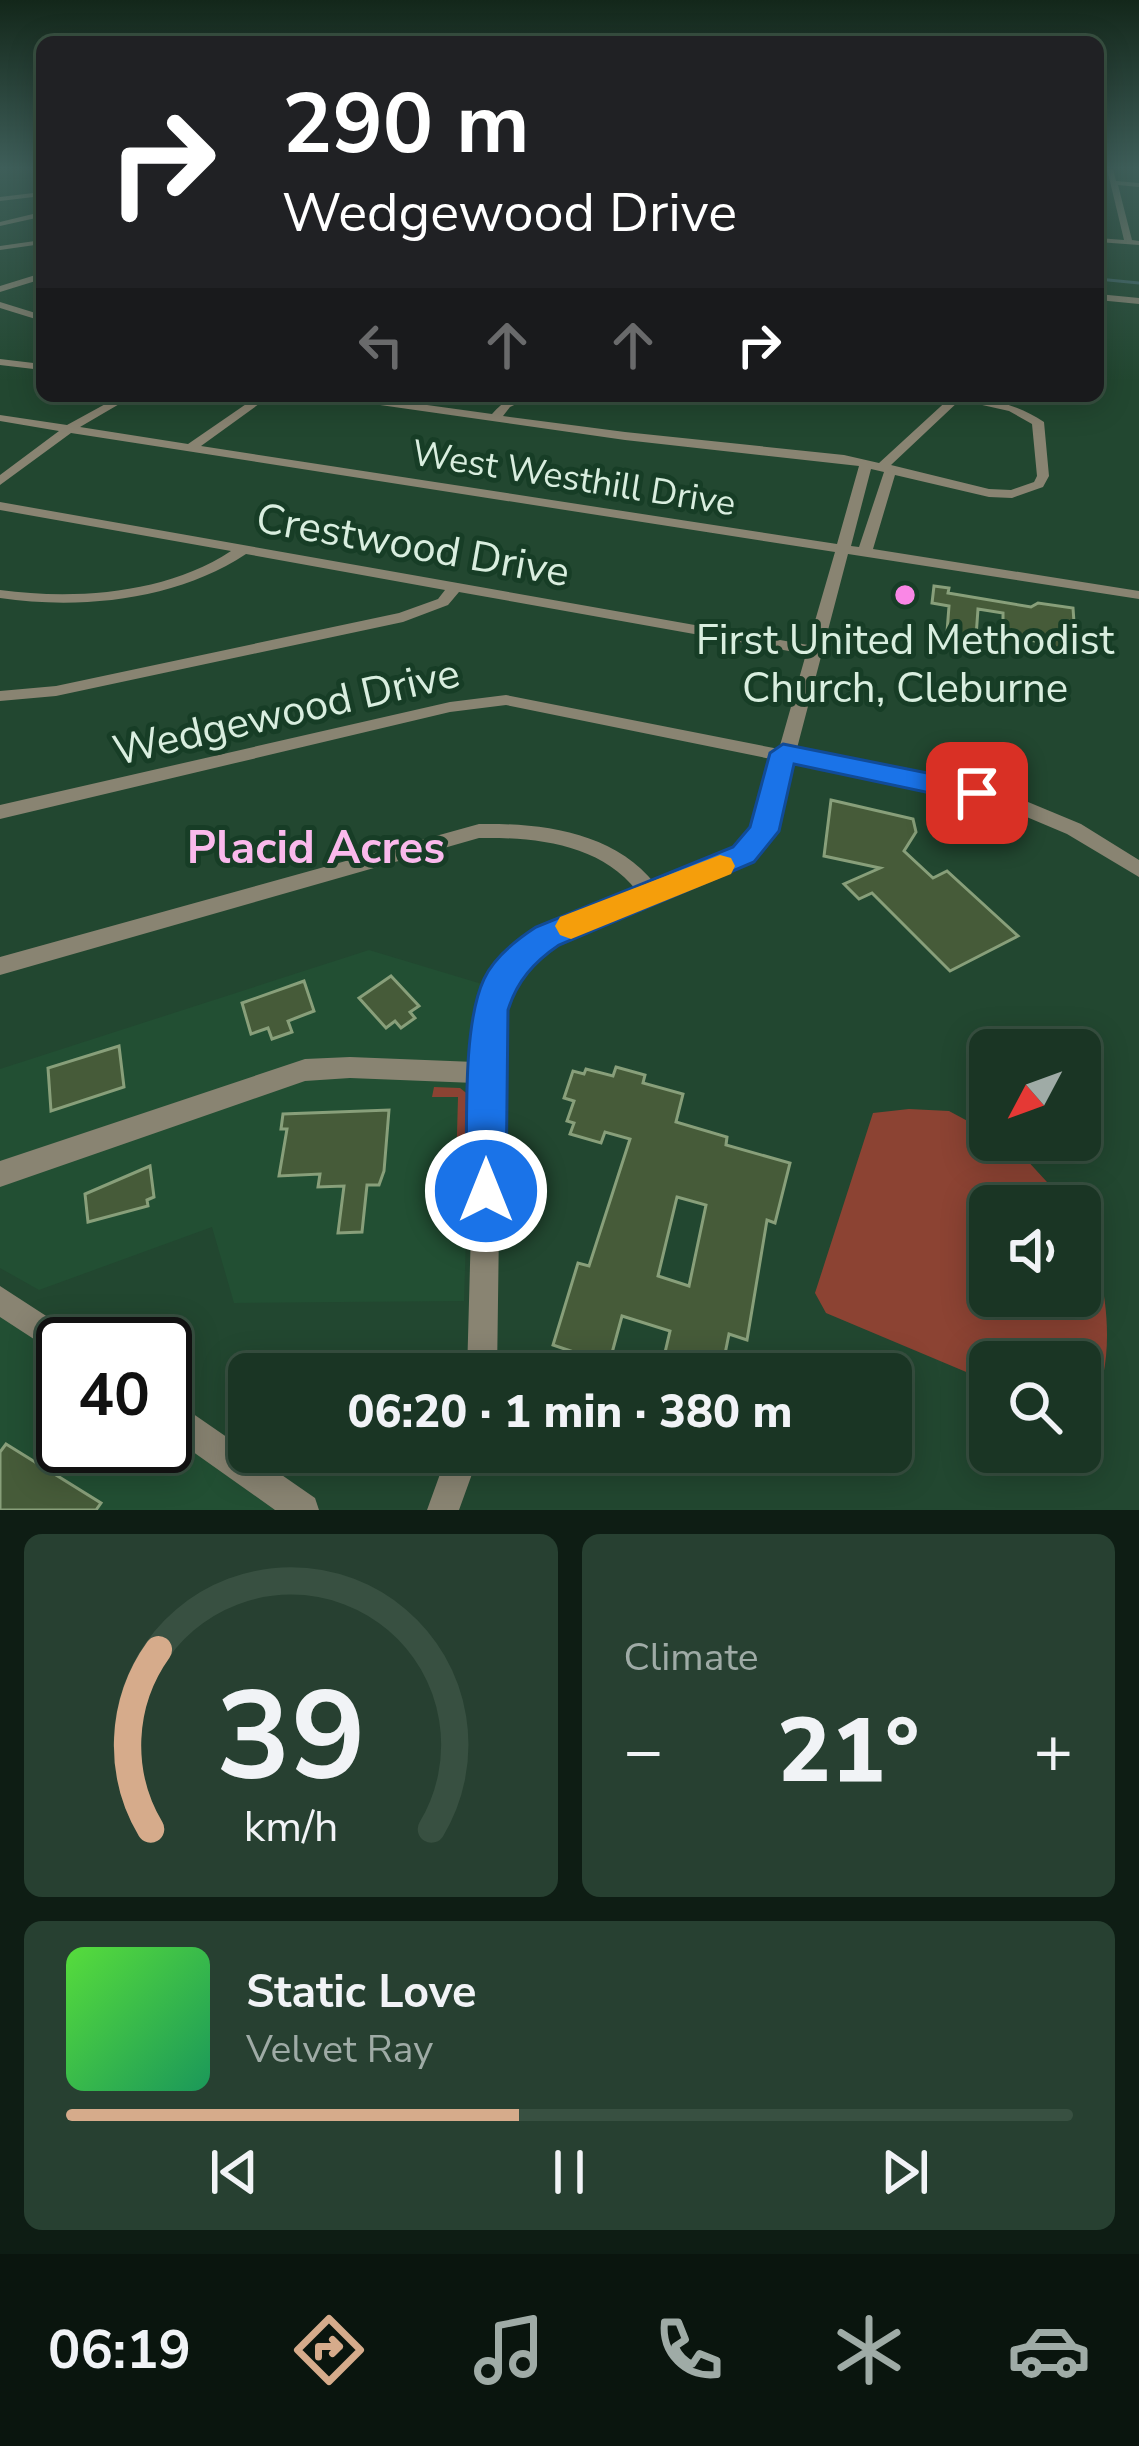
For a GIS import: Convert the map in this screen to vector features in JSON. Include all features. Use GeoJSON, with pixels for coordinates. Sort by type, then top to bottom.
{"type":"FeatureCollection","features":[{"type":"Feature","properties":{"kind":"street"},"geometry":{"type":"LineString","coordinates":[[1104,240],[1134,243]]}},
{"type":"Feature","properties":{"kind":"street"},"geometry":{"type":"LineString","coordinates":[[0,248],[36,243]]}},
{"type":"Feature","properties":{"kind":"street"},"geometry":{"type":"LineString","coordinates":[[0,287],[36,276]]}},
{"type":"Feature","properties":{"kind":"street"},"geometry":{"type":"LineString","coordinates":[[1104,298],[1139,302]]}},
{"type":"Feature","properties":{"kind":"street"},"geometry":{"type":"LineString","coordinates":[[0,305],[36,316]]}},
{"type":"Feature","properties":{"kind":"street"},"geometry":{"type":"LineString","coordinates":[[0,362],[36,366]]}},
{"type":"Feature","properties":{"kind":"street"},"geometry":{"type":"LineString","coordinates":[[0,481],[70,428],[117,402]]}},
{"type":"Feature","properties":{"kind":"street"},"geometry":{"type":"LineString","coordinates":[[191,447],[256,402]]}},
{"type":"Feature","properties":{"kind":"street"},"geometry":{"type":"LineString","coordinates":[[379,402],[880,467],[989,493],[1012,494],[1040,484],[1038,422],[1013,409],[983,402]]}},
{"type":"Feature","properties":{"kind":"street"},"geometry":{"type":"LineString","coordinates":[[494,419],[513,402]]}},
{"type":"Feature","properties":{"kind":"street"},"geometry":{"type":"LineString","coordinates":[[482,1353],[487,1072],[494,996],[518,958],[548,936],[731,861],[756,843],[768,820],[813,651],[854,550],[880,467],[951,402]]}},
{"type":"Feature","properties":{"kind":"street","name":"West Westhill Drive"},"geometry":{"type":"LineString","coordinates":[[0,418],[1139,595]]}},
{"type":"Feature","properties":{"kind":"street"},"geometry":{"type":"LineString","coordinates":[[854,550],[880,467]]}},
{"type":"Feature","properties":{"kind":"street","name":"Crestwood Drive"},"geometry":{"type":"LineString","coordinates":[[0,506],[813,651]]}},
{"type":"Feature","properties":{"kind":"street"},"geometry":{"type":"LineString","coordinates":[[0,594],[44,602],[82,598],[214,570],[243,550]]}},
{"type":"Feature","properties":{"kind":"street"},"geometry":{"type":"LineString","coordinates":[[0,696],[56,691],[403,617],[443,602],[454,589]]}},
{"type":"Feature","properties":{"kind":"street","name":"Wedgewood Drive"},"geometry":{"type":"LineString","coordinates":[[0,812],[488,700],[534,704],[1002,799],[1074,829],[1139,871]]}},
{"type":"Feature","properties":{"kind":"street"},"geometry":{"type":"LineString","coordinates":[[0,966],[479,831],[518,831],[602,851],[632,871],[651,894]]}},
{"type":"Feature","properties":{"kind":"street"},"geometry":{"type":"LineString","coordinates":[[0,1174],[305,1070],[333,1066],[487,1072]]}},
{"type":"Feature","properties":{"kind":"street"},"geometry":{"type":"LineString","coordinates":[[0,1300],[36,1325]]}},
{"type":"Feature","properties":{"kind":"street"},"geometry":{"type":"LineString","coordinates":[[192,1432],[303,1510]]}},
{"type":"Feature","properties":{"kind":"street"},"geometry":{"type":"LineString","coordinates":[[443,1510],[456,1473]]}},
{"type":"Feature","properties":{"kind":"shaded area"},"geometry":{"type":"Polygon","coordinates":[[[369,950],[482,984],[473,1022],[464,1301],[234,1303],[212,1227],[39,1290],[0,1268],[0,1069],[369,950]]]}},
{"type":"Feature","properties":{"kind":"shaded area"},"geometry":{"type":"Polygon","coordinates":[[[434,1087],[460,1088],[470,1096],[463,1174],[438,1174],[456,1170],[458,1097],[432,1097],[434,1087]]]}},
{"type":"Feature","properties":{"kind":"shaded area"},"geometry":{"type":"Polygon","coordinates":[[[949,1111],[969,1122],[969,1161],[1028,1161],[1050,1185],[969,1185],[969,1317],[1101,1317],[1101,1282],[1107,1338],[1101,1382],[1101,1341],[969,1341],[969,1373],[826,1313],[815,1293],[873,1113],[949,1111]]]}},
{"type":"Feature","properties":{"kind":"shaded area"},"geometry":{"type":"Polygon","coordinates":[[[0,1315],[36,1339],[36,1473],[192,1473],[192,1450],[275,1510],[0,1510],[0,1315]]]}},
{"type":"Feature","properties":{"kind":"building"},"geometry":{"type":"Polygon","coordinates":[[[934,586],[949,588],[948,593],[1031,607],[1038,603],[1073,608],[1075,636],[1094,639],[1095,651],[1075,648],[1075,654],[1003,636],[1003,613],[978,609],[976,637],[947,632],[949,606],[932,603],[934,586]]]}},
{"type":"Feature","properties":{"kind":"building"},"geometry":{"type":"Polygon","coordinates":[[[831,800],[913,819],[916,832],[904,851],[933,878],[947,871],[1018,936],[950,971],[872,893],[859,899],[844,884],[880,868],[824,856],[831,800]]]}},
{"type":"Feature","properties":{"kind":"building"},"geometry":{"type":"Polygon","coordinates":[[[391,976],[419,1006],[410,1012],[415,1018],[401,1028],[395,1021],[386,1028],[359,998],[391,976]]]}},
{"type":"Feature","properties":{"kind":"building"},"geometry":{"type":"Polygon","coordinates":[[[304,981],[314,1011],[288,1021],[292,1032],[272,1039],[268,1028],[251,1034],[242,1003],[304,981]]]}},
{"type":"Feature","properties":{"kind":"building"},"geometry":{"type":"Polygon","coordinates":[[[119,1046],[124,1087],[51,1111],[48,1068],[119,1046]]]}},
{"type":"Feature","properties":{"kind":"building"},"geometry":{"type":"Polygon","coordinates":[[[616,1067],[645,1075],[643,1083],[683,1094],[676,1122],[727,1137],[726,1145],[790,1163],[775,1223],[767,1220],[747,1340],[729,1334],[725,1353],[665,1353],[670,1331],[622,1316],[612,1353],[577,1353],[553,1345],[578,1263],[589,1266],[630,1139],[605,1132],[601,1143],[570,1134],[574,1123],[567,1121],[574,1101],[564,1098],[573,1071],[584,1074],[586,1069],[613,1076],[616,1067]],[[677,1197],[658,1276],[689,1286],[706,1205],[677,1197]]]}},
{"type":"Feature","properties":{"kind":"building"},"geometry":{"type":"Polygon","coordinates":[[[389,1110],[384,1171],[379,1185],[367,1185],[362,1232],[338,1233],[344,1186],[318,1187],[320,1174],[279,1176],[287,1129],[281,1129],[283,1114],[389,1110]]]}},
{"type":"Feature","properties":{"kind":"building"},"geometry":{"type":"Polygon","coordinates":[[[150,1166],[154,1197],[147,1200],[148,1206],[88,1222],[85,1194],[150,1166]]]}},
{"type":"Feature","properties":{"kind":"building"},"geometry":{"type":"Polygon","coordinates":[[[6,1444],[36,1463],[36,1473],[53,1473],[101,1503],[96,1510],[0,1510],[0,1452],[6,1444]]]}},
{"type":"Feature","properties":{"kind":"waterway"},"geometry":{"type":"LineString","coordinates":[[1104,280],[1139,283]]}},
{"type":"Feature","properties":{"kind":"slow traffic"},"geometry":{"type":"LineString","coordinates":[[571,926],[720,866]]}},
{"type":"Feature","properties":{"kind":"place","name":"First United Methodist Church, Cleburne"},"geometry":{"type":"Point","coordinates":[905,595]}},
{"type":"Feature","properties":{"kind":"district","name":"Placid Acres"},"geometry":{"type":"Point","coordinates":[316,847]}},
{"type":"Feature","properties":{"kind":"route"},"geometry":{"type":"LineString","coordinates":[[486,1191],[490,1010],[500,982],[527,950],[548,936],[744,855],[764,831],[783,753],[977,793]]}}]}
